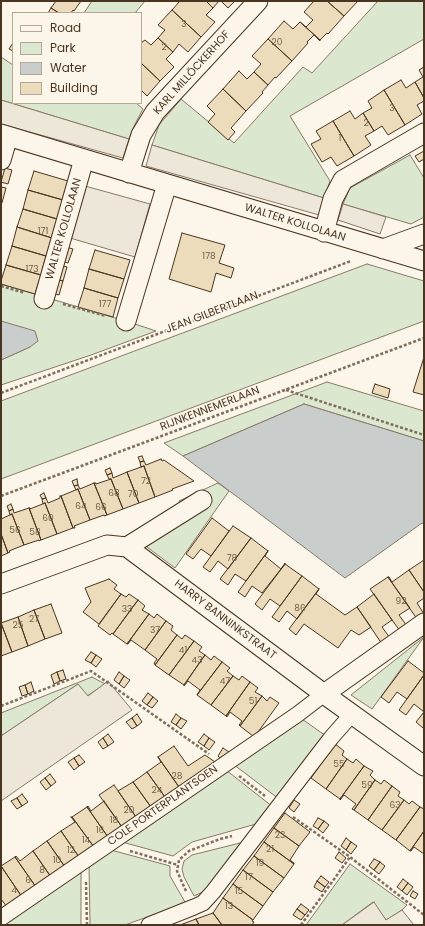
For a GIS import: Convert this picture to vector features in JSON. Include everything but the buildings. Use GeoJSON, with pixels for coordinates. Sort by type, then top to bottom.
{"type":"FeatureCollection","features":[{"type":"Feature","properties":{"kind":"street","name":"KARL MILLÖCKERHOF"},"geometry":{"type":"LineString","coordinates":[[129,173],[141,135],[155,112],[258,1]]}},
{"type":"Feature","properties":{"kind":"street"},"geometry":{"type":"LineString","coordinates":[[324,232],[334,199],[343,180],[424,133]]}},
{"type":"Feature","properties":{"kind":"street","name":"WALTER KOLLOLAAN"},"geometry":{"type":"LineString","coordinates":[[1,160],[4,135],[424,261]]}},
{"type":"Feature","properties":{"kind":"street","name":"WALTER KOLLOLAAN"},"geometry":{"type":"LineString","coordinates":[[44,299],[84,159]]}},
{"type":"Feature","properties":{"kind":"street"},"geometry":{"type":"LineString","coordinates":[[126,321],[167,184]]}},
{"type":"Feature","properties":{"kind":"street"},"geometry":{"type":"LineString","coordinates":[[384,249],[424,234]]}},
{"type":"Feature","properties":{"kind":"street"},"geometry":{"type":"LineString","coordinates":[[1,584],[107,545],[126,547],[202,500]]}},
{"type":"Feature","properties":{"kind":"street","name":"HARRY BANNINKSTRAAT"},"geometry":{"type":"LineString","coordinates":[[126,547],[324,694],[424,766]]}},
{"type":"Feature","properties":{"kind":"street"},"geometry":{"type":"LineString","coordinates":[[324,694],[424,624]]}},
{"type":"Feature","properties":{"kind":"street","name":"COLE PORTERPLANTSOEN"},"geometry":{"type":"LineString","coordinates":[[1,918],[298,714],[324,694]]}},
{"type":"Feature","properties":{"kind":"street"},"geometry":{"type":"LineString","coordinates":[[149,925],[203,903],[331,738],[352,714]]}},
{"type":"Feature","properties":{"kind":"path","name":"JEAN GILBERTLAAN"},"geometry":{"type":"LineString","coordinates":[[1,393],[354,260]]}},
{"type":"Feature","properties":{"kind":"path","name":"RIJNKENNEMERLAAN"},"geometry":{"type":"LineString","coordinates":[[1,496],[424,338]]}},
{"type":"Feature","properties":{"kind":"path"},"geometry":{"type":"LineString","coordinates":[[285,390],[424,435]]}},
{"type":"Feature","properties":{"kind":"path"},"geometry":{"type":"LineString","coordinates":[[194,907],[176,871],[178,860],[189,851],[220,839],[263,827]]}},
{"type":"Feature","properties":{"kind":"path"},"geometry":{"type":"LineString","coordinates":[[107,845],[178,865]]}},
{"type":"Feature","properties":{"kind":"path"},"geometry":{"type":"LineString","coordinates":[[301,925],[350,857]]}},
{"type":"Feature","properties":{"kind":"path"},"geometry":{"type":"LineString","coordinates":[[86,859],[87,925]]}},
{"type":"Feature","properties":{"kind":"green space"},"geometry":{"type":"Polygon","coordinates":[[[92,1],[145,1],[136,12],[85,12],[92,1]]]}},
{"type":"Feature","properties":{"kind":"green space"},"geometry":{"type":"Polygon","coordinates":[[[378,1],[424,1],[424,39],[290,116],[330,181],[324,198],[152,145],[159,125],[181,99],[234,143],[303,67],[312,73],[378,1]]]}},
{"type":"Feature","properties":{"kind":"green space"},"geometry":{"type":"Polygon","coordinates":[[[1,57],[12,64],[12,103],[1,100],[1,57]]]}},
{"type":"Feature","properties":{"kind":"green space"},"geometry":{"type":"Polygon","coordinates":[[[14,104],[137,104],[143,109],[129,139],[14,104]]]}},
{"type":"Feature","properties":{"kind":"green space"},"geometry":{"type":"Polygon","coordinates":[[[410,155],[424,178],[424,217],[411,224],[343,204],[350,188],[410,155]]]}},
{"type":"Feature","properties":{"kind":"green space"},"geometry":{"type":"Polygon","coordinates":[[[367,264],[424,281],[424,321],[1,479],[1,401],[367,264]]]}},
{"type":"Feature","properties":{"kind":"green space"},"geometry":{"type":"Polygon","coordinates":[[[1,284],[156,331],[91,355],[1,385],[1,360],[30,347],[1,321],[1,284]]]}},
{"type":"Feature","properties":{"kind":"green space"},"geometry":{"type":"Polygon","coordinates":[[[327,382],[424,411],[424,441],[304,404],[183,456],[164,443],[327,382]]]}},
{"type":"Feature","properties":{"kind":"green space"},"geometry":{"type":"Polygon","coordinates":[[[218,483],[229,491],[175,568],[143,544],[185,516],[179,501],[218,483]]]}},
{"type":"Feature","properties":{"kind":"green space"},"geometry":{"type":"Polygon","coordinates":[[[424,637],[372,709],[351,695],[424,637]]]}},
{"type":"Feature","properties":{"kind":"green space"},"geometry":{"type":"Polygon","coordinates":[[[92,677],[105,684],[87,696],[78,684],[1,736],[1,713],[92,677]]]}},
{"type":"Feature","properties":{"kind":"green space"},"geometry":{"type":"Polygon","coordinates":[[[302,719],[326,736],[279,799],[233,764],[302,719]]]}},
{"type":"Feature","properties":{"kind":"green space"},"geometry":{"type":"Polygon","coordinates":[[[226,770],[273,807],[256,824],[192,842],[173,856],[122,842],[226,770]]]}},
{"type":"Feature","properties":{"kind":"green space"},"geometry":{"type":"Polygon","coordinates":[[[244,842],[205,891],[194,896],[184,877],[182,869],[184,861],[192,855],[244,842]]]}},
{"type":"Feature","properties":{"kind":"green space"},"geometry":{"type":"Polygon","coordinates":[[[111,850],[170,866],[170,876],[185,902],[125,925],[90,925],[89,863],[111,850]]]}},
{"type":"Feature","properties":{"kind":"green space"},"geometry":{"type":"Polygon","coordinates":[[[350,864],[407,905],[386,920],[373,902],[342,925],[306,925],[350,864]]]}},
{"type":"Feature","properties":{"kind":"green space"},"geometry":{"type":"Polygon","coordinates":[[[81,872],[81,925],[3,925],[81,872]]]}},
{"type":"Feature","properties":{"kind":"shaded area"},"geometry":{"type":"Polygon","coordinates":[[[1,100],[129,139],[123,158],[1,124],[1,100]]]}},
{"type":"Feature","properties":{"kind":"shaded area"},"geometry":{"type":"Polygon","coordinates":[[[152,145],[324,198],[319,215],[146,166],[152,145]]]}},
{"type":"Feature","properties":{"kind":"shaded area"},"geometry":{"type":"Polygon","coordinates":[[[85,186],[150,204],[135,257],[70,238],[85,186]]]}},
{"type":"Feature","properties":{"kind":"shaded area"},"geometry":{"type":"Polygon","coordinates":[[[343,204],[386,217],[380,234],[338,220],[343,204]]]}},
{"type":"Feature","properties":{"kind":"shaded area"},"geometry":{"type":"Polygon","coordinates":[[[108,681],[132,710],[1,801],[1,736],[78,684],[88,696],[108,681]]]}},
{"type":"Feature","properties":{"kind":"shaded area"},"geometry":{"type":"Polygon","coordinates":[[[374,902],[386,920],[402,910],[414,925],[342,925],[374,902]]]}},
{"type":"Feature","properties":{"kind":"water"},"geometry":{"type":"Polygon","coordinates":[[[1,321],[35,331],[38,341],[30,347],[1,360],[1,321]]]}},
{"type":"Feature","properties":{"kind":"water"},"geometry":{"type":"Polygon","coordinates":[[[304,404],[424,441],[424,524],[422,523],[345,578],[183,456],[304,404]]]}}]}
